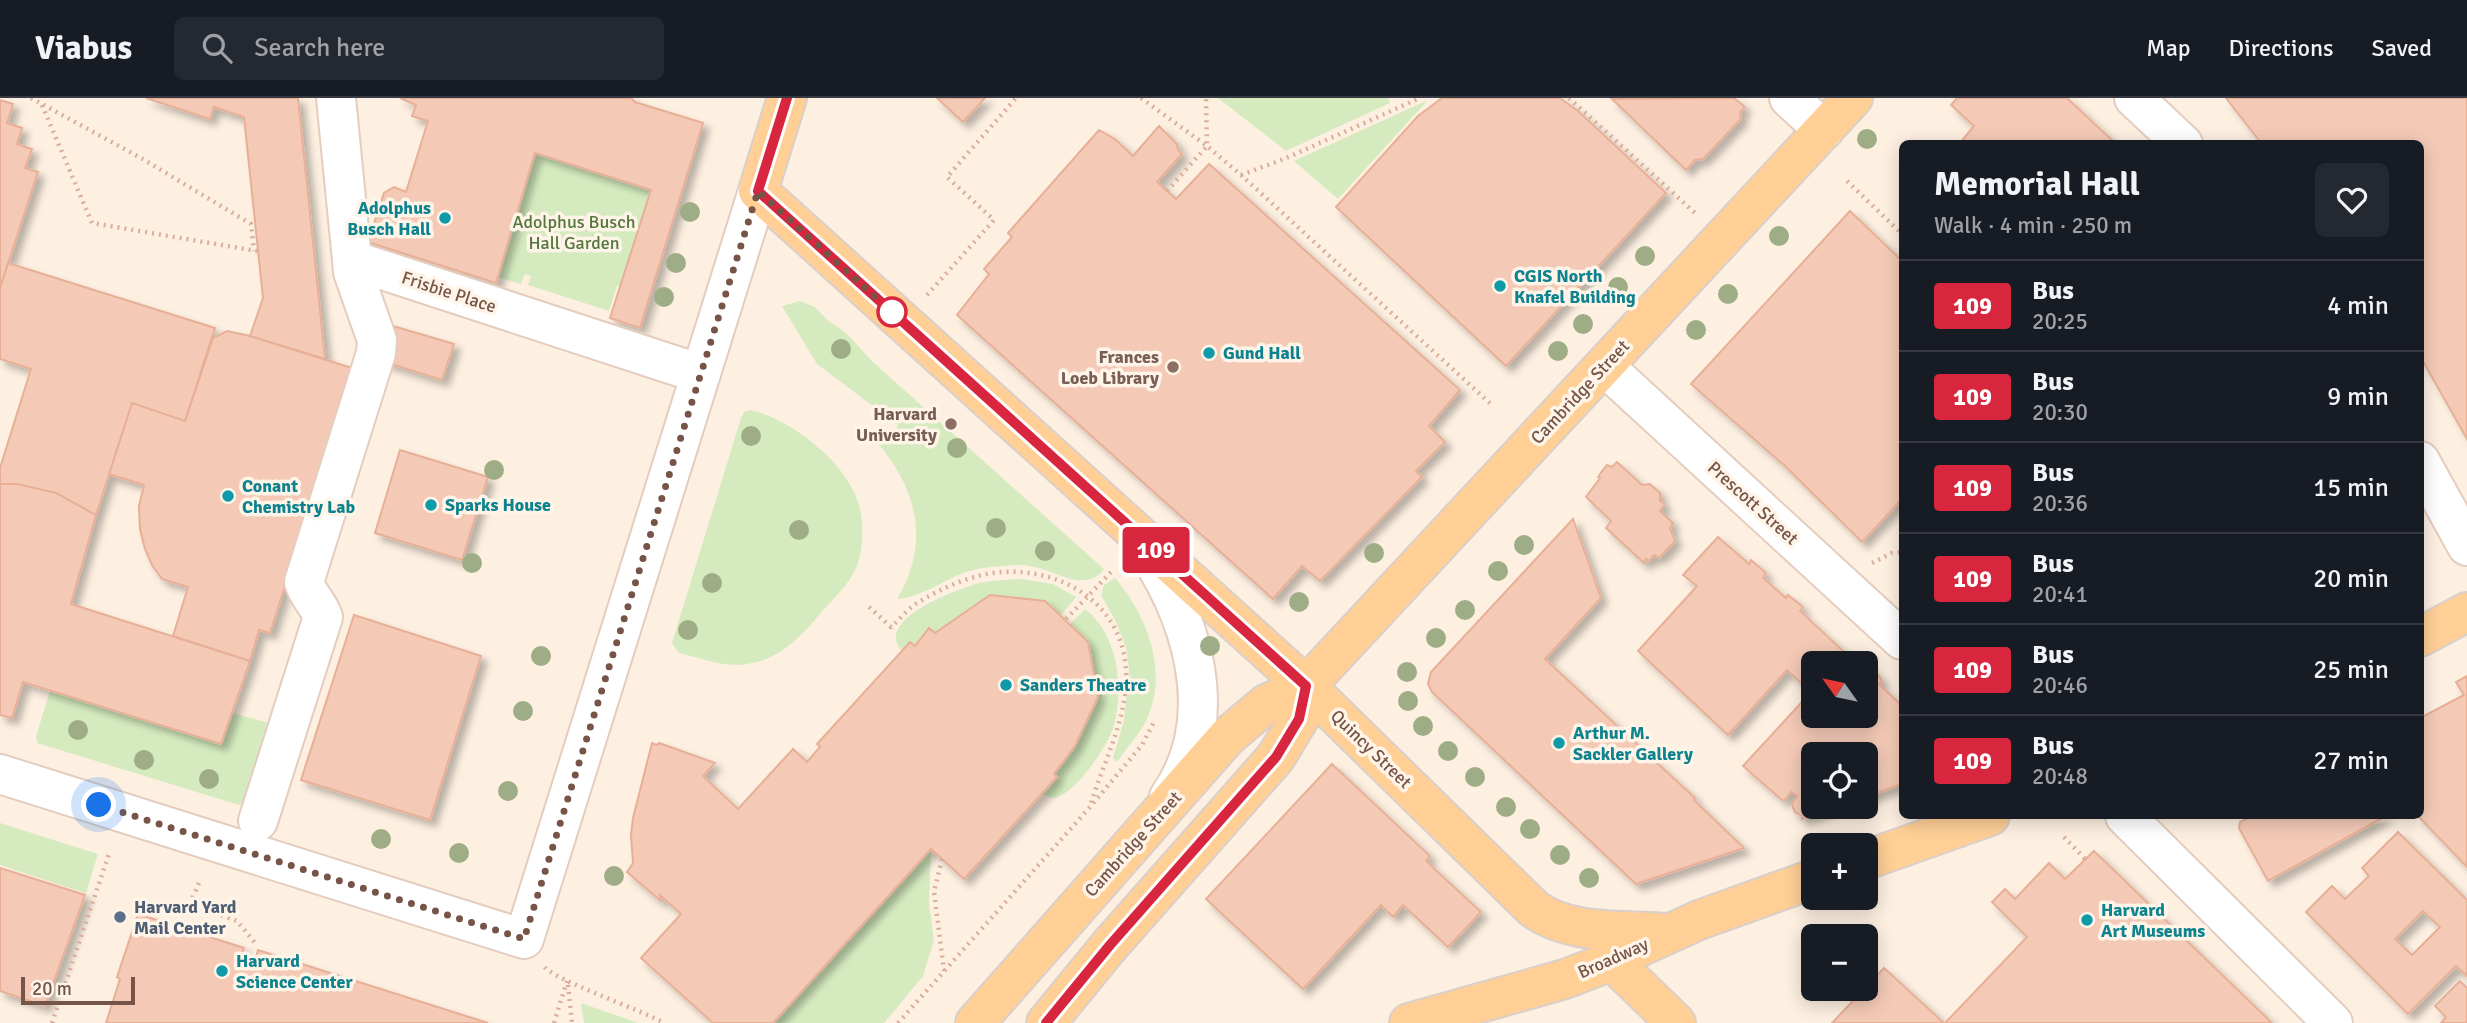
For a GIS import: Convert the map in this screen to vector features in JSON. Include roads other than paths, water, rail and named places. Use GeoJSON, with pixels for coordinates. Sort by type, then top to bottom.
{"type":"FeatureCollection","features":[{"type":"Feature","properties":{"kind":"main road"},"geometry":{"type":"LineString","coordinates":[[758,191],[787,98]]}},
{"type":"Feature","properties":{"kind":"main road","name":"Cambridge Street"},"geometry":{"type":"LineString","coordinates":[[975,1023],[1227,737],[1252,714],[1283,695],[1306,686],[1853,98]]}},
{"type":"Feature","properties":{"kind":"main road","name":"Quincy Street"},"geometry":{"type":"LineString","coordinates":[[758,191],[1306,686],[1527,902],[1543,915],[1575,927],[1668,933]]}},
{"type":"Feature","properties":{"kind":"main road"},"geometry":{"type":"LineString","coordinates":[[2424,634],[2467,612]]}},
{"type":"Feature","properties":{"kind":"main road"},"geometry":{"type":"LineString","coordinates":[[1046,1023],[1110,945],[1276,757],[1299,719],[1306,686]]}},
{"type":"Feature","properties":{"kind":"main road"},"geometry":{"type":"LineString","coordinates":[[1878,856],[1982,819]]}},
{"type":"Feature","properties":{"kind":"main road","name":"Broadway"},"geometry":{"type":"LineString","coordinates":[[1409,1023],[1564,979],[1668,933],[1801,883]]}},
{"type":"Feature","properties":{"kind":"main road"},"geometry":{"type":"LineString","coordinates":[[1611,960],[1676,1023]]}},
{"type":"Feature","properties":{"kind":"street"},"geometry":{"type":"LineString","coordinates":[[258,821],[323,617],[319,607],[308,596],[304,582],[376,352],[377,340],[353,272],[336,98]]}},
{"type":"Feature","properties":{"kind":"street"},"geometry":{"type":"LineString","coordinates":[[1788,98],[1824,130]]}},
{"type":"Feature","properties":{"kind":"street"},"geometry":{"type":"LineString","coordinates":[[0,774],[524,939],[758,191]]}},
{"type":"Feature","properties":{"kind":"street","name":"Frisbie Place"},"geometry":{"type":"LineString","coordinates":[[352,260],[701,374]]}},
{"type":"Feature","properties":{"kind":"street","name":"Prescott Street"},"geometry":{"type":"LineString","coordinates":[[1604,366],[1899,637]]}},
{"type":"Feature","properties":{"kind":"street"},"geometry":{"type":"LineString","coordinates":[[2424,468],[2467,546]]}},
{"type":"Feature","properties":{"kind":"street"},"geometry":{"type":"LineString","coordinates":[[1130,526],[1155,564],[1181,617],[1191,650],[1198,689],[1195,734],[1187,763],[1172,793],[1151,824]]}},
{"type":"Feature","properties":{"kind":"street"},"geometry":{"type":"LineString","coordinates":[[2128,819],[2333,1023]]}},
{"type":"Feature","properties":{"kind":"place","name":"Adolphus Busch Hall"},"geometry":{"type":"Point","coordinates":[445,218]}},
{"type":"Feature","properties":{"kind":"place","name":"CGIS North Knafel Building"},"geometry":{"type":"Point","coordinates":[1500,286]}},
{"type":"Feature","properties":{"kind":"place","name":"Gund Hall"},"geometry":{"type":"Point","coordinates":[1209,353]}},
{"type":"Feature","properties":{"kind":"place","name":"Frances Loeb Library"},"geometry":{"type":"Point","coordinates":[1173,367]}},
{"type":"Feature","properties":{"kind":"place","name":"Harvard University"},"geometry":{"type":"Point","coordinates":[951,424]}},
{"type":"Feature","properties":{"kind":"place","name":"Conant Chemistry Lab"},"geometry":{"type":"Point","coordinates":[228,496]}},
{"type":"Feature","properties":{"kind":"place","name":"Sparks House"},"geometry":{"type":"Point","coordinates":[431,505]}},
{"type":"Feature","properties":{"kind":"place","name":"Sanders Theatre"},"geometry":{"type":"Point","coordinates":[1006,685]}},
{"type":"Feature","properties":{"kind":"place","name":"Arthur M. Sackler Gallery"},"geometry":{"type":"Point","coordinates":[1559,743]}},
{"type":"Feature","properties":{"kind":"place","name":"Harvard Yard Mail Center"},"geometry":{"type":"Point","coordinates":[120,917]}},
{"type":"Feature","properties":{"kind":"place","name":"Harvard Art Museums"},"geometry":{"type":"Point","coordinates":[2087,920]}},
{"type":"Feature","properties":{"kind":"place","name":"Harvard Science Center"},"geometry":{"type":"Point","coordinates":[222,971]}},
{"type":"Feature","properties":{"kind":"park label","name":"Adolphus Busch Hall Garden"},"geometry":{"type":"Point","coordinates":[574,232]}}]}
